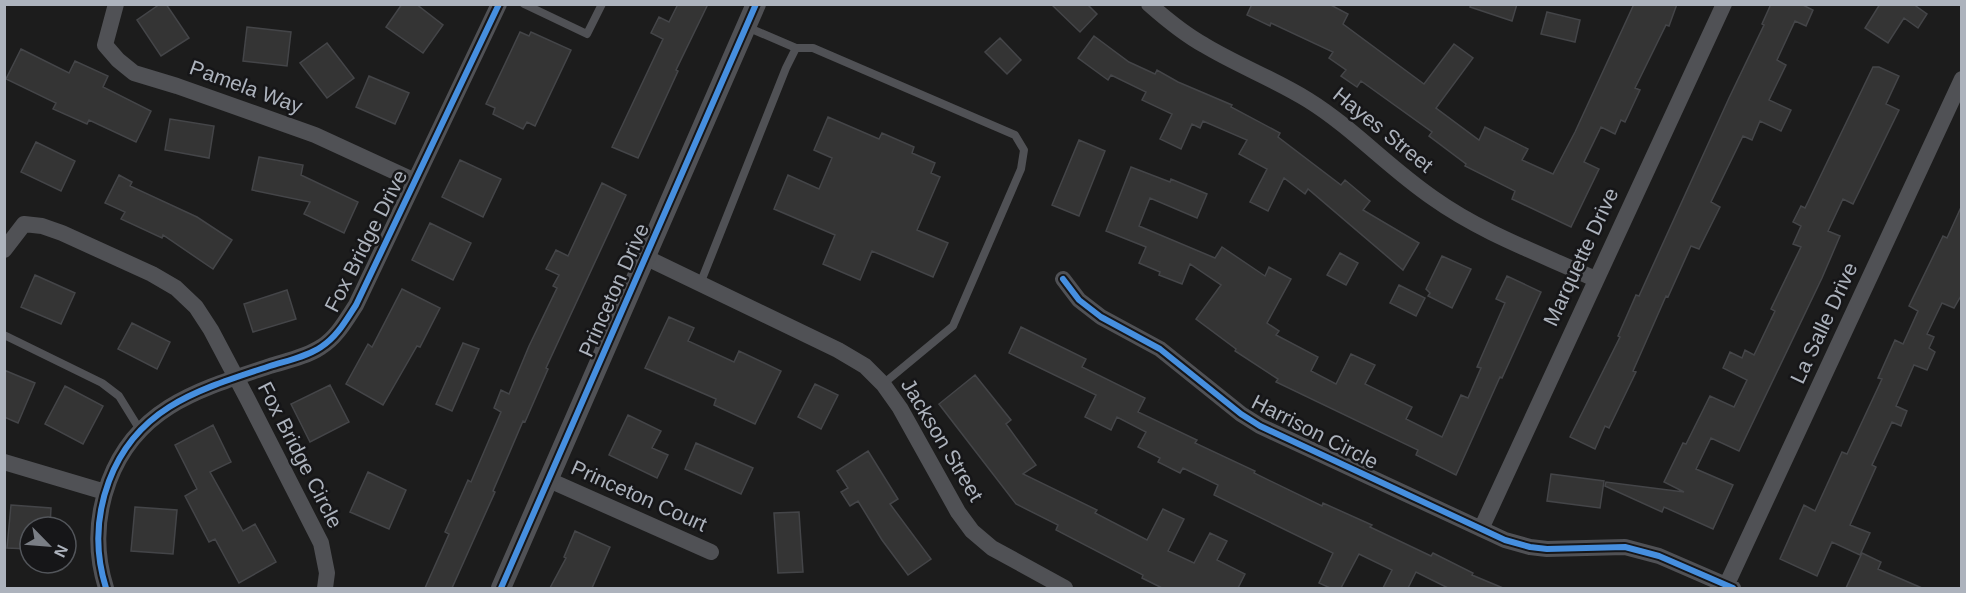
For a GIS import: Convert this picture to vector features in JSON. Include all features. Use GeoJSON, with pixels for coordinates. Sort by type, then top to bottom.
{"type":"FeatureCollection","features":[{"type":"Feature","properties":{"kind":"street","name":"Pamela Way"},"geometry":{"type":"LineString","coordinates":[[116,4],[105,45],[134,73],[315,135],[415,181]]}},
{"type":"Feature","properties":{"kind":"street","name":"Princeton Drive"},"geometry":{"type":"LineString","coordinates":[[501,588],[756,4]]}},
{"type":"Feature","properties":{"kind":"street","name":"Hayes Street"},"geometry":{"type":"LineString","coordinates":[[1149,4],[1175,26],[1205,46],[1276,81],[1335,118],[1431,197],[1453,212],[1595,279]]}},
{"type":"Feature","properties":{"kind":"street","name":"Marquette Drive"},"geometry":{"type":"LineString","coordinates":[[1481,529],[1724,4]]}},
{"type":"Feature","properties":{"kind":"street","name":"Fox Bridge Drive"},"geometry":{"type":"LineString","coordinates":[[106,588],[101,573],[98,546],[99,519],[105,492],[125,449],[140,430],[160,412],[184,398],[321,347],[340,330],[356,305],[496,6]]}},
{"type":"Feature","properties":{"kind":"street","name":"La Salle Drive"},"geometry":{"type":"LineString","coordinates":[[1730,587],[1962,79]]}},
{"type":"Feature","properties":{"kind":"street","name":"Fox Bridge Circle"},"geometry":{"type":"LineString","coordinates":[[4,250],[24,224],[42,226],[152,274],[176,288],[196,307],[211,330],[321,543],[327,573],[325,588]]}},
{"type":"Feature","properties":{"kind":"street","name":"Jackson Street"},"geometry":{"type":"LineString","coordinates":[[647,258],[838,350],[865,366],[883,384],[900,408],[958,512],[972,531],[992,548],[1065,588]]}},
{"type":"Feature","properties":{"kind":"street","name":"Harrison Circle"},"geometry":{"type":"LineString","coordinates":[[1063,279],[1079,300],[1101,317],[1160,349],[1240,414],[1260,426],[1481,529],[1505,540],[1530,547],[1625,547],[1643,551],[1730,587]]}},
{"type":"Feature","properties":{"kind":"street"},"geometry":{"type":"LineString","coordinates":[[4,462],[105,492]]}},
{"type":"Feature","properties":{"kind":"street","name":"Princeton Court"},"geometry":{"type":"LineString","coordinates":[[549,480],[711,552]]}},
{"type":"Feature","properties":{"kind":"lane"},"geometry":{"type":"LineString","coordinates":[[524,4],[587,34],[602,4]]}},
{"type":"Feature","properties":{"kind":"lane"},"geometry":{"type":"LineString","coordinates":[[747,27],[796,48],[813,48],[1015,135],[1024,150],[1021,169],[953,326],[883,384]]}},
{"type":"Feature","properties":{"kind":"lane"},"geometry":{"type":"LineString","coordinates":[[700,284],[796,48]]}},
{"type":"Feature","properties":{"kind":"lane"},"geometry":{"type":"LineString","coordinates":[[4,335],[102,383],[119,396],[140,430]]}},
{"type":"Feature","properties":{"kind":"building"},"geometry":{"type":"Polygon","coordinates":[[[160,4],[166,4],[189,38],[161,56],[137,20],[160,4]]]}},
{"type":"Feature","properties":{"kind":"building"},"geometry":{"type":"Polygon","coordinates":[[[402,4],[416,4],[443,25],[423,53],[386,27],[402,4]]]}},
{"type":"Feature","properties":{"kind":"building"},"geometry":{"type":"Polygon","coordinates":[[[678,4],[708,4],[676,70],[678,71],[638,158],[612,147],[663,39],[651,33],[659,17],[669,22],[678,4]]]}},
{"type":"Feature","properties":{"kind":"building"},"geometry":{"type":"Polygon","coordinates":[[[1051,4],[1087,4],[1097,14],[1080,32],[1051,4]]]}},
{"type":"Feature","properties":{"kind":"building"},"geometry":{"type":"Polygon","coordinates":[[[1252,4],[1329,4],[1348,14],[1343,24],[1424,84],[1454,44],[1473,58],[1436,108],[1479,140],[1485,127],[1528,149],[1522,160],[1553,174],[1634,4],[1677,4],[1669,26],[1666,25],[1635,88],[1640,90],[1625,122],[1621,120],[1615,134],[1601,127],[1584,162],[1599,169],[1571,227],[1512,199],[1515,191],[1465,166],[1466,164],[1429,136],[1432,132],[1361,81],[1357,87],[1341,76],[1346,70],[1329,58],[1333,52],[1271,23],[1270,26],[1247,15],[1252,4]]]}},
{"type":"Feature","properties":{"kind":"building"},"geometry":{"type":"Polygon","coordinates":[[[1471,4],[1517,4],[1512,21],[1470,7],[1471,4]]]}},
{"type":"Feature","properties":{"kind":"building"},"geometry":{"type":"Polygon","coordinates":[[[1771,4],[1801,4],[1813,10],[1806,26],[1795,21],[1777,60],[1786,65],[1769,100],[1791,110],[1781,131],[1760,121],[1752,140],[1743,136],[1711,202],[1720,207],[1699,249],[1691,246],[1633,371],[1636,372],[1609,428],[1605,426],[1595,449],[1570,437],[1620,337],[1618,336],[1636,295],[1639,296],[1764,25],[1762,24],[1771,4]]]}},
{"type":"Feature","properties":{"kind":"building"},"geometry":{"type":"Polygon","coordinates":[[[1880,4],[1913,4],[1927,14],[1918,28],[1904,18],[1888,43],[1865,28],[1880,4]]]}},
{"type":"Feature","properties":{"kind":"building"},"geometry":{"type":"Polygon","coordinates":[[[1547,12],[1580,20],[1575,42],[1541,34],[1547,12]]]}},
{"type":"Feature","properties":{"kind":"building"},"geometry":{"type":"Polygon","coordinates":[[[247,27],[291,32],[287,66],[243,61],[247,27]]]}},
{"type":"Feature","properties":{"kind":"building"},"geometry":{"type":"Polygon","coordinates":[[[520,32],[529,36],[531,32],[571,50],[535,126],[527,122],[523,129],[493,114],[495,108],[486,104],[520,32]]]}},
{"type":"Feature","properties":{"kind":"building"},"geometry":{"type":"Polygon","coordinates":[[[1094,36],[1129,62],[1155,74],[1157,70],[1178,82],[1232,105],[1231,107],[1280,133],[1278,137],[1341,185],[1345,180],[1370,201],[1363,210],[1419,243],[1403,270],[1308,189],[1305,194],[1284,178],[1268,211],[1250,202],[1267,169],[1239,154],[1247,140],[1203,121],[1200,128],[1192,124],[1181,149],[1160,139],[1172,114],[1142,100],[1146,92],[1111,75],[1108,80],[1078,58],[1094,36]]]}},
{"type":"Feature","properties":{"kind":"building"},"geometry":{"type":"Polygon","coordinates":[[[1000,38],[1021,60],[1007,74],[985,52],[1000,38]]]}},
{"type":"Feature","properties":{"kind":"building"},"geometry":{"type":"Polygon","coordinates":[[[327,43],[354,78],[327,98],[300,63],[327,43]]]}},
{"type":"Feature","properties":{"kind":"building"},"geometry":{"type":"Polygon","coordinates":[[[21,49],[69,73],[75,61],[108,76],[103,87],[151,111],[136,142],[89,120],[87,124],[53,109],[56,103],[6,79],[21,49]]]}},
{"type":"Feature","properties":{"kind":"building"},"geometry":{"type":"Polygon","coordinates":[[[1873,67],[1879,67],[1899,76],[1886,104],[1899,110],[1853,204],[1843,199],[1828,231],[1840,236],[1739,451],[1711,438],[1696,469],[1733,485],[1713,529],[1664,507],[1662,512],[1605,486],[1606,482],[1684,492],[1664,482],[1710,396],[1734,407],[1747,380],[1723,368],[1730,352],[1742,358],[1745,350],[1754,355],[1775,311],[1771,309],[1801,247],[1793,244],[1801,226],[1793,222],[1801,206],[1805,208],[1873,67]]]}},
{"type":"Feature","properties":{"kind":"building"},"geometry":{"type":"Polygon","coordinates":[[[369,76],[409,93],[395,124],[356,107],[369,76]]]}},
{"type":"Feature","properties":{"kind":"building"},"geometry":{"type":"Polygon","coordinates":[[[828,117],[879,139],[882,133],[914,147],[912,153],[935,163],[931,173],[940,177],[917,230],[948,243],[933,277],[872,251],[860,280],[823,264],[835,235],[774,209],[788,175],[819,189],[832,158],[814,150],[828,117]]]}},
{"type":"Feature","properties":{"kind":"building"},"geometry":{"type":"Polygon","coordinates":[[[170,119],[214,126],[209,158],[165,150],[170,119]]]}},
{"type":"Feature","properties":{"kind":"building"},"geometry":{"type":"Polygon","coordinates":[[[1079,140],[1105,151],[1079,216],[1052,205],[1079,140]]]}},
{"type":"Feature","properties":{"kind":"building"},"geometry":{"type":"Polygon","coordinates":[[[36,142],[75,161],[61,191],[21,172],[36,142]]]}},
{"type":"Feature","properties":{"kind":"building"},"geometry":{"type":"Polygon","coordinates":[[[259,157],[303,165],[301,175],[358,202],[344,233],[304,214],[310,202],[252,190],[259,157]]]}},
{"type":"Feature","properties":{"kind":"building"},"geometry":{"type":"Polygon","coordinates":[[[460,160],[501,179],[483,217],[442,197],[460,160]]]}},
{"type":"Feature","properties":{"kind":"building"},"geometry":{"type":"Polygon","coordinates":[[[1131,167],[1170,182],[1171,179],[1207,194],[1197,218],[1150,198],[1139,226],[1215,258],[1222,247],[1265,276],[1269,267],[1291,279],[1267,323],[1279,331],[1276,335],[1318,357],[1311,371],[1336,384],[1351,354],[1375,365],[1365,384],[1412,407],[1406,419],[1442,437],[1461,395],[1468,398],[1481,368],[1477,367],[1505,303],[1496,299],[1507,276],[1541,292],[1456,475],[1416,455],[1418,450],[1276,382],[1278,379],[1235,351],[1236,349],[1196,319],[1221,285],[1190,264],[1182,284],[1159,275],[1160,272],[1139,263],[1146,247],[1106,231],[1131,167]]]}},
{"type":"Feature","properties":{"kind":"building"},"geometry":{"type":"Polygon","coordinates":[[[119,175],[132,182],[130,186],[197,217],[232,240],[213,269],[163,235],[162,238],[121,219],[125,212],[105,203],[119,175]]]}},
{"type":"Feature","properties":{"kind":"building"},"geometry":{"type":"Polygon","coordinates":[[[602,183],[626,195],[546,368],[548,369],[525,422],[523,421],[493,491],[495,492],[452,588],[425,588],[449,534],[445,532],[468,480],[471,482],[501,412],[494,408],[501,390],[509,394],[557,288],[553,286],[559,275],[546,269],[556,250],[568,256],[602,183]]]}},
{"type":"Feature","properties":{"kind":"building"},"geometry":{"type":"Polygon","coordinates":[[[1962,205],[1962,294],[1954,308],[1942,303],[1927,334],[1934,337],[1929,348],[1935,352],[1927,370],[1914,365],[1896,406],[1907,411],[1901,426],[1892,422],[1872,465],[1876,467],[1850,525],[1870,533],[1860,555],[1832,542],[1817,576],[1780,559],[1804,505],[1815,511],[1842,452],[1847,454],[1882,379],[1878,378],[1895,340],[1903,344],[1918,311],[1909,306],[1943,236],[1947,238],[1962,205]]]}},
{"type":"Feature","properties":{"kind":"building"},"geometry":{"type":"Polygon","coordinates":[[[430,223],[471,243],[453,280],[412,260],[430,223]]]}},
{"type":"Feature","properties":{"kind":"building"},"geometry":{"type":"Polygon","coordinates":[[[1340,253],[1358,263],[1346,285],[1327,275],[1340,253]]]}},
{"type":"Feature","properties":{"kind":"building"},"geometry":{"type":"Polygon","coordinates":[[[1442,256],[1471,269],[1452,308],[1428,296],[1430,293],[1426,289],[1442,256]]]}},
{"type":"Feature","properties":{"kind":"building"},"geometry":{"type":"Polygon","coordinates":[[[35,275],[75,293],[61,324],[21,307],[35,275]]]}},
{"type":"Feature","properties":{"kind":"building"},"geometry":{"type":"Polygon","coordinates":[[[1399,285],[1425,298],[1416,316],[1390,303],[1399,285]]]}},
{"type":"Feature","properties":{"kind":"building"},"geometry":{"type":"Polygon","coordinates":[[[402,289],[440,308],[420,347],[417,346],[383,405],[346,384],[368,344],[372,347],[402,289]]]}},
{"type":"Feature","properties":{"kind":"building"},"geometry":{"type":"Polygon","coordinates":[[[287,290],[296,319],[253,332],[244,304],[287,290]]]}},
{"type":"Feature","properties":{"kind":"building"},"geometry":{"type":"Polygon","coordinates":[[[669,317],[694,328],[688,341],[734,362],[739,351],[781,371],[755,424],[714,405],[716,399],[645,368],[669,317]]]}},
{"type":"Feature","properties":{"kind":"building"},"geometry":{"type":"Polygon","coordinates":[[[132,323],[170,342],[157,369],[118,349],[132,323]]]}},
{"type":"Feature","properties":{"kind":"building"},"geometry":{"type":"Polygon","coordinates":[[[1021,327],[1086,359],[1082,367],[1145,398],[1138,412],[1197,440],[1195,443],[1322,506],[1323,503],[1372,525],[1370,527],[1431,556],[1433,553],[1473,573],[1472,575],[1503,588],[1448,588],[1416,572],[1408,588],[1383,588],[1392,570],[1359,554],[1341,588],[1330,588],[1319,583],[1333,553],[1214,495],[1218,485],[1183,468],[1180,473],[1158,462],[1160,458],[1138,447],[1146,432],[1117,417],[1111,430],[1085,417],[1096,395],[1009,353],[1021,327]]]}},
{"type":"Feature","properties":{"kind":"building"},"geometry":{"type":"Polygon","coordinates":[[[463,343],[479,349],[452,411],[436,404],[463,343]]]}},
{"type":"Feature","properties":{"kind":"building"},"geometry":{"type":"Polygon","coordinates":[[[4,370],[35,383],[18,423],[4,417],[4,370]]]}},
{"type":"Feature","properties":{"kind":"building"},"geometry":{"type":"Polygon","coordinates":[[[975,375],[1011,420],[1006,424],[1036,465],[1023,474],[1097,510],[1095,513],[1147,540],[1163,509],[1184,519],[1168,551],[1194,563],[1210,533],[1227,541],[1217,560],[1245,574],[1238,588],[1162,588],[1142,578],[1143,575],[1056,530],[1058,525],[1016,504],[939,404],[975,375]]]}},
{"type":"Feature","properties":{"kind":"building"},"geometry":{"type":"Polygon","coordinates":[[[815,384],[838,395],[821,429],[798,417],[815,384]]]}},
{"type":"Feature","properties":{"kind":"building"},"geometry":{"type":"Polygon","coordinates":[[[330,385],[349,422],[310,442],[291,404],[330,385]]]}},
{"type":"Feature","properties":{"kind":"building"},"geometry":{"type":"Polygon","coordinates":[[[65,386],[103,406],[83,444],[45,424],[65,386]]]}},
{"type":"Feature","properties":{"kind":"building"},"geometry":{"type":"Polygon","coordinates":[[[628,415],[661,431],[652,448],[668,455],[657,478],[609,455],[628,415]]]}},
{"type":"Feature","properties":{"kind":"building"},"geometry":{"type":"Polygon","coordinates":[[[213,425],[231,462],[210,472],[243,531],[255,524],[276,562],[239,583],[215,539],[209,542],[185,496],[197,489],[175,445],[213,425]]]}},
{"type":"Feature","properties":{"kind":"building"},"geometry":{"type":"Polygon","coordinates":[[[696,443],[753,468],[741,494],[685,469],[696,443]]]}},
{"type":"Feature","properties":{"kind":"building"},"geometry":{"type":"Polygon","coordinates":[[[868,451],[898,499],[890,504],[931,559],[908,575],[882,540],[858,501],[850,506],[841,492],[848,488],[837,471],[868,451]]]}},
{"type":"Feature","properties":{"kind":"building"},"geometry":{"type":"Polygon","coordinates":[[[368,472],[406,490],[389,529],[350,512],[368,472]]]}},
{"type":"Feature","properties":{"kind":"building"},"geometry":{"type":"Polygon","coordinates":[[[1551,474],[1604,481],[1600,508],[1547,501],[1551,474]]]}},
{"type":"Feature","properties":{"kind":"building"},"geometry":{"type":"Polygon","coordinates":[[[11,505],[51,508],[51,515],[18,515],[18,548],[7,548],[11,505]]]}},
{"type":"Feature","properties":{"kind":"building"},"geometry":{"type":"Polygon","coordinates":[[[135,507],[177,510],[173,554],[131,551],[135,507]]]}},
{"type":"Feature","properties":{"kind":"building"},"geometry":{"type":"Polygon","coordinates":[[[799,512],[803,572],[778,573],[774,513],[799,512]]]}},
{"type":"Feature","properties":{"kind":"building"},"geometry":{"type":"Polygon","coordinates":[[[575,531],[610,547],[592,588],[550,588],[566,558],[564,557],[575,531]]]}},
{"type":"Feature","properties":{"kind":"building"},"geometry":{"type":"Polygon","coordinates":[[[1862,553],[1881,562],[1878,569],[1922,588],[1846,588],[1862,553]]]}},
{"type":"Feature","properties":{"kind":"cycle path"},"geometry":{"type":"LineString","coordinates":[[106,588],[100,561],[99,521],[109,481],[121,455],[136,435],[174,404],[220,383],[309,353],[327,343],[336,333],[356,305],[499,4]]}},
{"type":"Feature","properties":{"kind":"cycle path"},"geometry":{"type":"LineString","coordinates":[[501,588],[756,4]]}},
{"type":"Feature","properties":{"kind":"cycle path"},"geometry":{"type":"LineString","coordinates":[[1063,279],[1079,300],[1101,317],[1160,349],[1241,414],[1260,426],[1505,540],[1547,549],[1625,547],[1659,556],[1733,588]]}}]}
